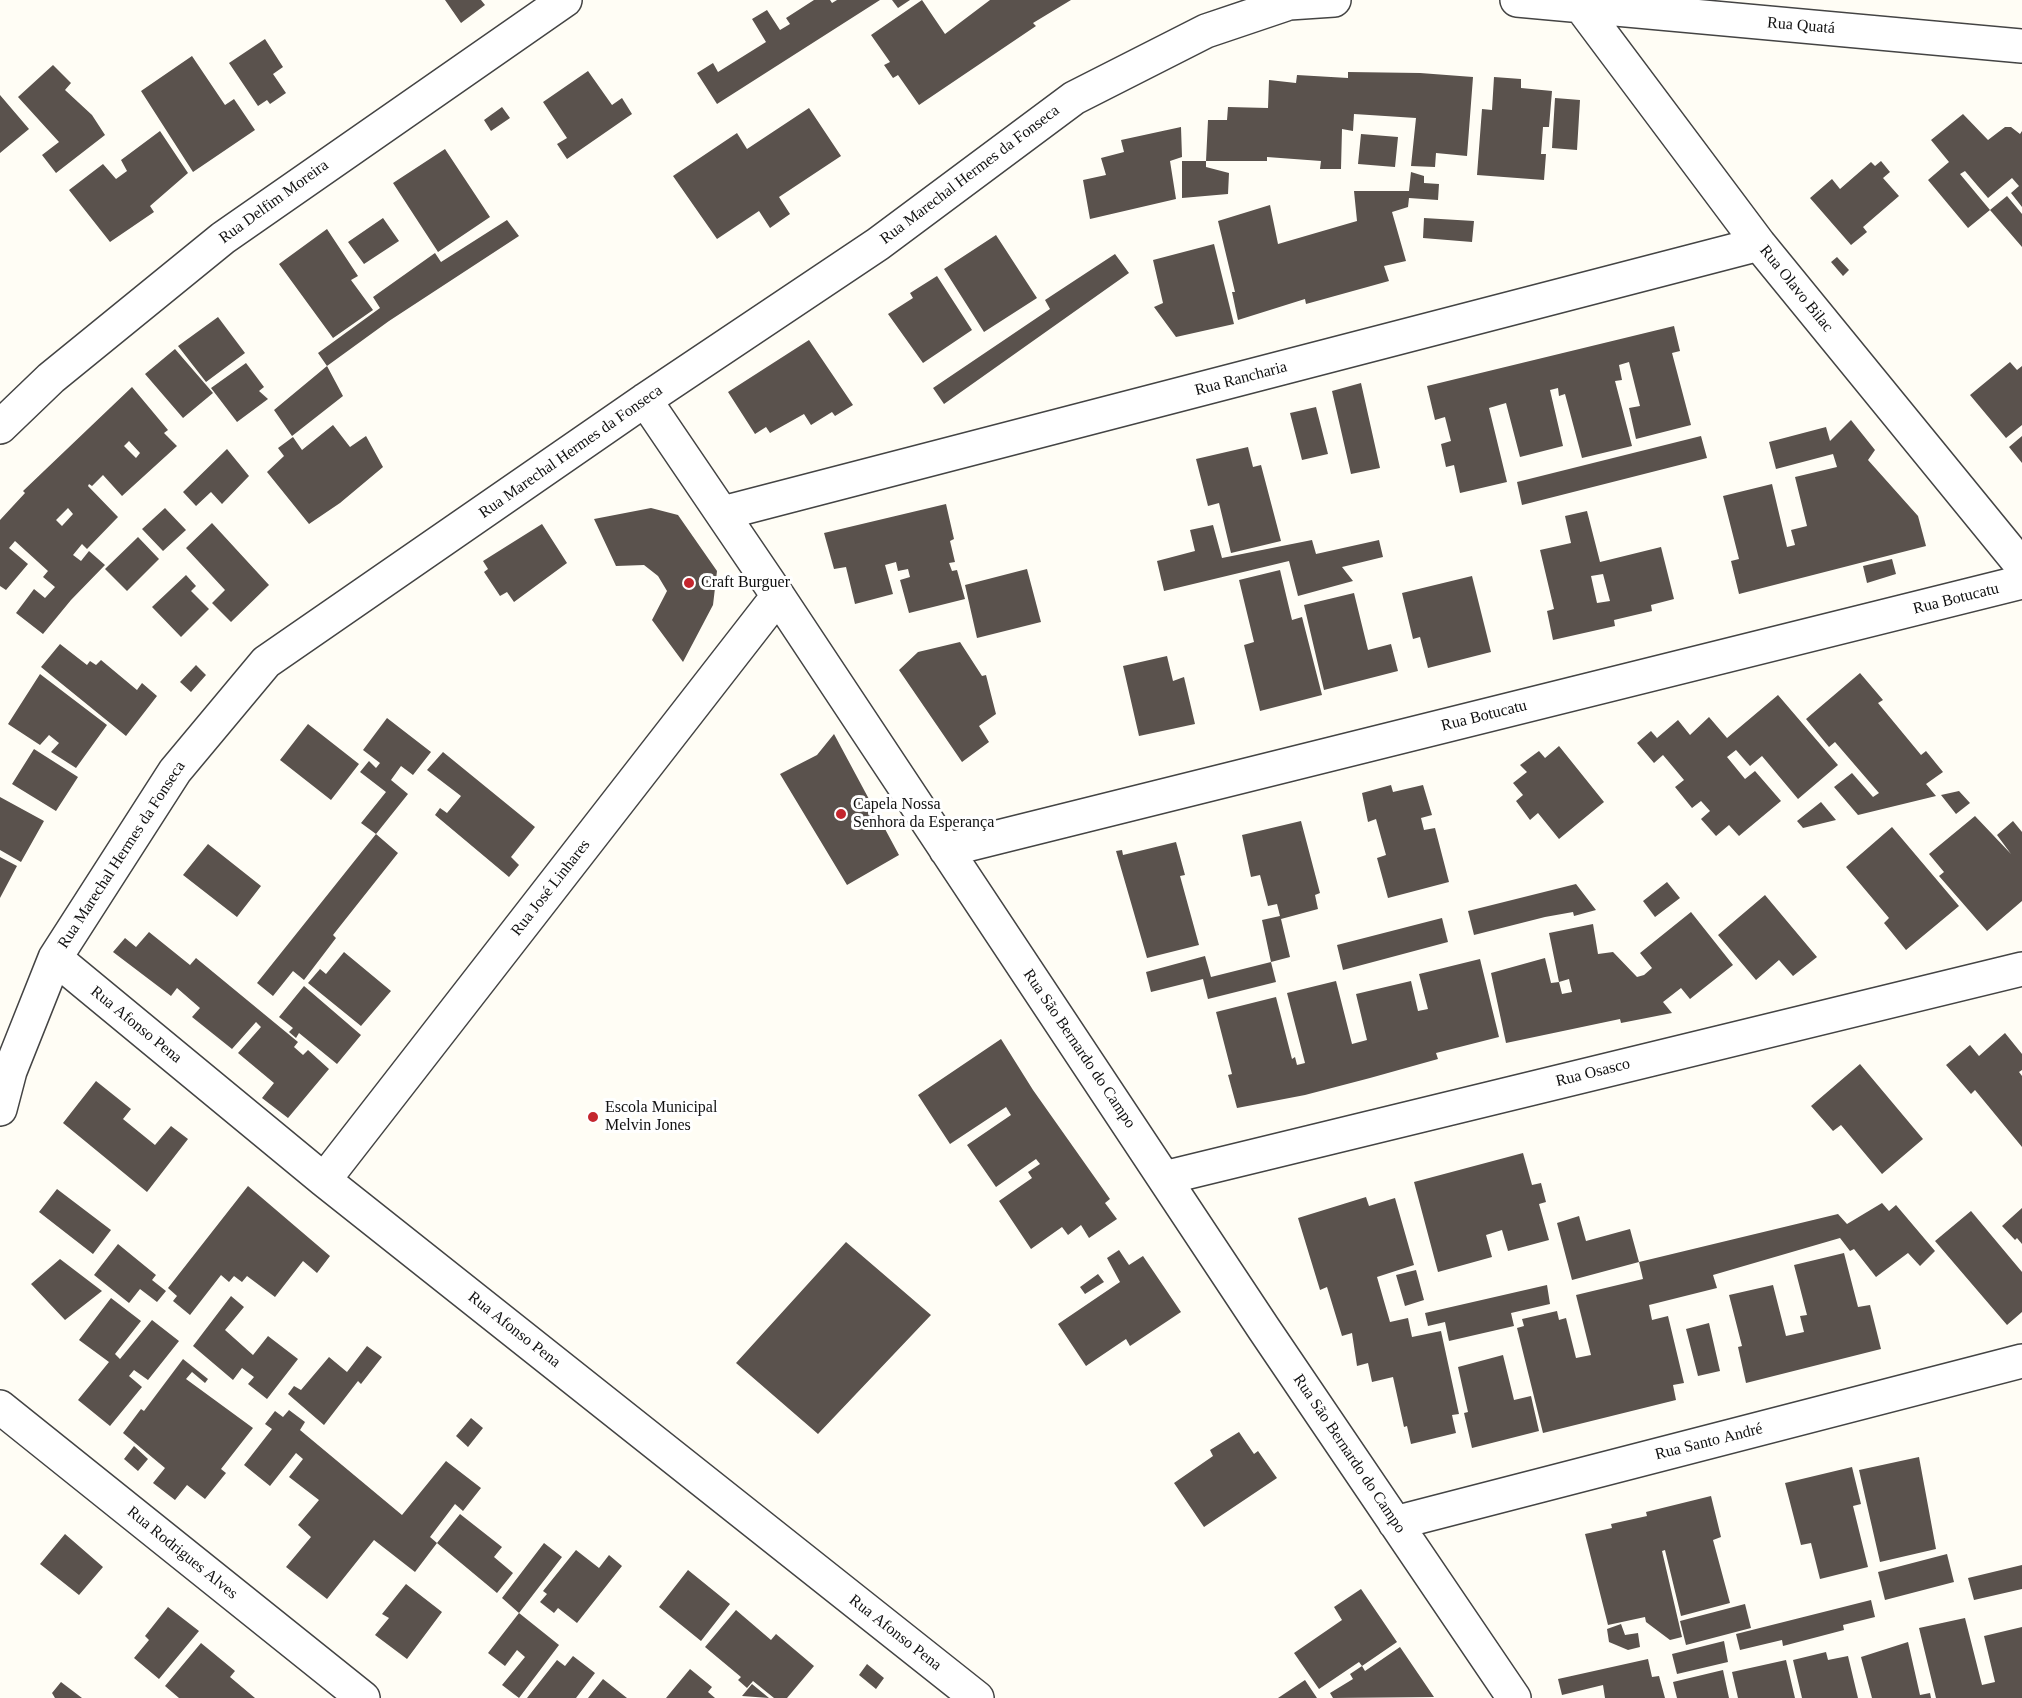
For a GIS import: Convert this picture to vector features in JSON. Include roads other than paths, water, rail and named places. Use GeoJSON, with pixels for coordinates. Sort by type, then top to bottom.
{"type":"FeatureCollection","features":[{"type":"Feature","properties":{"kind":"street","name":"Rua Delfim Moreira"},"geometry":{"type":"LineString","coordinates":[[0,427],[51,378],[223,238],[565,0]]}},
{"type":"Feature","properties":{"kind":"street","name":"Rua Marechal Hermes da Fonseca"},"geometry":{"type":"LineString","coordinates":[[0,1109],[10,1071],[55,958],[175,771],[266,662],[645,400],[878,244],[1074,98],[1206,32],[1289,3],[1334,0]]}},
{"type":"Feature","properties":{"kind":"street"},"geometry":{"type":"LineString","coordinates":[[1517,0],[1580,3]]}},
{"type":"Feature","properties":{"kind":"street","name":"Rua Quatá"},"geometry":{"type":"LineString","coordinates":[[1580,3],[2022,46]]}},
{"type":"Feature","properties":{"kind":"street","name":"Rua Olavo Bilac"},"geometry":{"type":"LineString","coordinates":[[1580,3],[1759,244],[2022,566]]}},
{"type":"Feature","properties":{"kind":"street","name":"Rua Rancharia"},"geometry":{"type":"LineString","coordinates":[[723,513],[1759,244]]}},
{"type":"Feature","properties":{"kind":"street","name":"Rua São Bernardo do Campo"},"geometry":{"type":"LineString","coordinates":[[645,400],[723,513],[1164,1178],[1514,1698]]}},
{"type":"Feature","properties":{"kind":"street","name":"Rua Botucatu"},"geometry":{"type":"LineString","coordinates":[[946,850],[2022,582]]}},
{"type":"Feature","properties":{"kind":"street","name":"Rua José Linhares"},"geometry":{"type":"LineString","coordinates":[[324,1180],[778,596]]}},
{"type":"Feature","properties":{"kind":"street","name":"Rua Afonso Pena"},"geometry":{"type":"LineString","coordinates":[[55,958],[324,1180],[977,1698]]}},
{"type":"Feature","properties":{"kind":"street","name":"Rua Osasco"},"geometry":{"type":"LineString","coordinates":[[1164,1178],[2022,969]]}},
{"type":"Feature","properties":{"kind":"street","name":"Rua Santo André"},"geometry":{"type":"LineString","coordinates":[[1395,1522],[2022,1361]]}},
{"type":"Feature","properties":{"kind":"street","name":"Rua Rodrigues Alves"},"geometry":{"type":"LineString","coordinates":[[0,1407],[363,1698]]}},
{"type":"Feature","properties":{"kind":"place","name":"Craft Burguer"},"geometry":{"type":"Point","coordinates":[689,583]}},
{"type":"Feature","properties":{"kind":"place","name":"Capela Nossa Senhora da Esperança"},"geometry":{"type":"Point","coordinates":[841,814]}},
{"type":"Feature","properties":{"kind":"place","name":"Escola Municipal Melvin Jones"},"geometry":{"type":"Point","coordinates":[593,1117]}}]}
